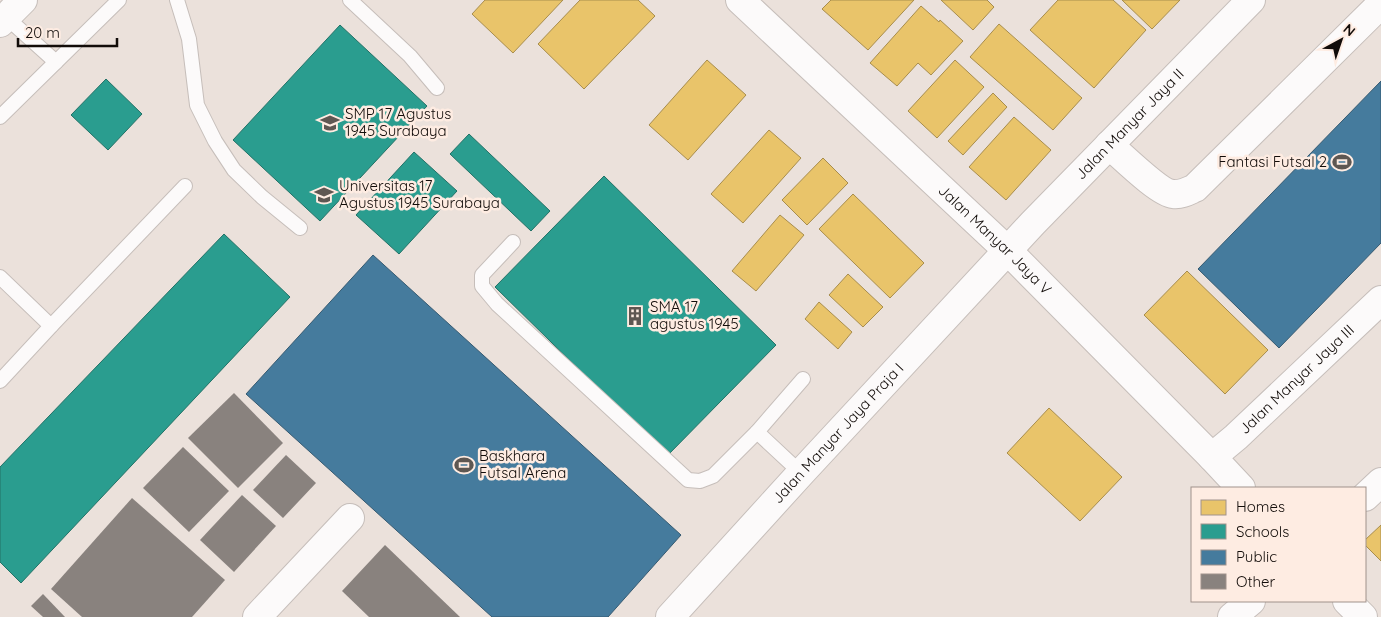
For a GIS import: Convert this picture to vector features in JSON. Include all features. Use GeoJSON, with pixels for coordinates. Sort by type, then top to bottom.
{"type":"FeatureCollection","features":[{"type":"Feature","properties":{"kind":"street","name":"Jalan Manyar Jaya II"},"geometry":{"type":"LineString","coordinates":[[1008,251],[1251,0]]}},
{"type":"Feature","properties":{"kind":"street","name":"Jalan Manyar Jaya V"},"geometry":{"type":"LineString","coordinates":[[752,4],[1008,251],[1240,487]]}},
{"type":"Feature","properties":{"kind":"street"},"geometry":{"type":"LineString","coordinates":[[1109,145],[1161,189],[1171,194],[1183,194],[1195,188],[1381,4]]}},
{"type":"Feature","properties":{"kind":"street","name":"Jalan Manyar Jaya Praja I"},"geometry":{"type":"LineString","coordinates":[[670,617],[1008,251]]}},
{"type":"Feature","properties":{"kind":"street","name":"Jalan Manyar Jaya III"},"geometry":{"type":"LineString","coordinates":[[1212,457],[1236,437],[1381,300]]}},
{"type":"Feature","properties":{"kind":"street"},"geometry":{"type":"LineString","coordinates":[[1366,496],[1381,482]]}},
{"type":"Feature","properties":{"kind":"street"},"geometry":{"type":"LineString","coordinates":[[256,617],[350,518]]}},
{"type":"Feature","properties":{"kind":"street"},"geometry":{"type":"LineString","coordinates":[[1232,617],[1250,602]]}},
{"type":"Feature","properties":{"kind":"street"},"geometry":{"type":"LineString","coordinates":[[1349,602],[1363,617]]}},
{"type":"Feature","properties":{"kind":"lane"},"geometry":{"type":"LineString","coordinates":[[0,116],[119,0]]}},
{"type":"Feature","properties":{"kind":"lane"},"geometry":{"type":"LineString","coordinates":[[177,0],[189,39],[197,105],[215,141],[234,170],[262,197],[300,228]]}},
{"type":"Feature","properties":{"kind":"lane"},"geometry":{"type":"LineString","coordinates":[[350,0],[410,56],[437,88]]}},
{"type":"Feature","properties":{"kind":"lane"},"geometry":{"type":"LineString","coordinates":[[10,13],[56,62]]}},
{"type":"Feature","properties":{"kind":"lane"},"geometry":{"type":"LineString","coordinates":[[0,381],[185,186]]}},
{"type":"Feature","properties":{"kind":"lane"},"geometry":{"type":"LineString","coordinates":[[513,242],[482,275],[482,286],[497,304],[688,480],[700,481],[713,476],[758,432],[802,379]]}},
{"type":"Feature","properties":{"kind":"lane"},"geometry":{"type":"LineString","coordinates":[[0,277],[52,326]]}},
{"type":"Feature","properties":{"kind":"lane"},"geometry":{"type":"LineString","coordinates":[[758,432],[801,473]]}},
{"type":"Feature","properties":{"kind":"building: Homes"},"geometry":{"type":"Polygon","coordinates":[[[485,0],[563,0],[513,53],[472,14],[485,0]]]}},
{"type":"Feature","properties":{"kind":"building: Homes"},"geometry":{"type":"Polygon","coordinates":[[[580,0],[638,0],[655,16],[584,89],[538,44],[580,0]]]}},
{"type":"Feature","properties":{"kind":"building: Homes"},"geometry":{"type":"Polygon","coordinates":[[[831,0],[914,0],[868,50],[822,9],[831,0]]]}},
{"type":"Feature","properties":{"kind":"building: Homes"},"geometry":{"type":"Polygon","coordinates":[[[941,0],[987,0],[994,7],[973,30],[941,0]]]}},
{"type":"Feature","properties":{"kind":"building: Homes"},"geometry":{"type":"Polygon","coordinates":[[[1058,0],[1113,0],[1146,30],[1094,88],[1030,30],[1058,0]]]}},
{"type":"Feature","properties":{"kind":"building: Homes"},"geometry":{"type":"Polygon","coordinates":[[[1122,0],[1180,0],[1152,29],[1122,0]]]}},
{"type":"Feature","properties":{"kind":"building: Homes"},"geometry":{"type":"Polygon","coordinates":[[[921,6],[963,41],[931,75],[918,63],[897,86],[870,63],[921,6]]]}},
{"type":"Feature","properties":{"kind":"building: Homes"},"geometry":{"type":"Polygon","coordinates":[[[999,24],[1082,98],[1053,130],[970,57],[999,24]]]}},
{"type":"Feature","properties":{"kind":"building: Homes"},"geometry":{"type":"Polygon","coordinates":[[[707,60],[746,95],[688,160],[649,125],[707,60]]]}},
{"type":"Feature","properties":{"kind":"building: Homes"},"geometry":{"type":"Polygon","coordinates":[[[955,60],[984,87],[937,138],[908,111],[955,60]]]}},
{"type":"Feature","properties":{"kind":"building: Homes"},"geometry":{"type":"Polygon","coordinates":[[[993,93],[1007,107],[963,155],[948,141],[993,93]]]}},
{"type":"Feature","properties":{"kind":"building: Homes"},"geometry":{"type":"Polygon","coordinates":[[[1014,117],[1051,150],[1006,200],[969,167],[1014,117]]]}},
{"type":"Feature","properties":{"kind":"building: Homes"},"geometry":{"type":"Polygon","coordinates":[[[769,130],[801,158],[743,223],[711,194],[769,130]]]}},
{"type":"Feature","properties":{"kind":"building: Homes"},"geometry":{"type":"Polygon","coordinates":[[[823,158],[848,183],[807,225],[782,200],[823,158]]]}},
{"type":"Feature","properties":{"kind":"building: Homes"},"geometry":{"type":"Polygon","coordinates":[[[853,194],[924,263],[890,298],[819,229],[853,194]]]}},
{"type":"Feature","properties":{"kind":"building: Homes"},"geometry":{"type":"Polygon","coordinates":[[[780,215],[804,235],[756,291],[732,271],[780,215]]]}},
{"type":"Feature","properties":{"kind":"building: Homes"},"geometry":{"type":"Polygon","coordinates":[[[1187,271],[1268,350],[1225,394],[1144,315],[1187,271]]]}},
{"type":"Feature","properties":{"kind":"building: Homes"},"geometry":{"type":"Polygon","coordinates":[[[848,274],[883,307],[863,327],[829,295],[848,274]]]}},
{"type":"Feature","properties":{"kind":"building: Homes"},"geometry":{"type":"Polygon","coordinates":[[[819,302],[852,332],[838,349],[805,319],[819,302]]]}},
{"type":"Feature","properties":{"kind":"building: Homes"},"geometry":{"type":"Polygon","coordinates":[[[1049,408],[1122,477],[1080,521],[1007,453],[1049,408]]]}},
{"type":"Feature","properties":{"kind":"building: Homes"},"geometry":{"type":"Polygon","coordinates":[[[1381,525],[1381,561],[1366,546],[1366,539],[1381,525]]]}},
{"type":"Feature","properties":{"kind":"building: Schools","name":"SMP 17 Agustus 1945 Surabaya"},"geometry":{"type":"Polygon","coordinates":[[[340,25],[427,106],[320,221],[233,140],[340,25]]]}},
{"type":"Feature","properties":{"kind":"building: Schools"},"geometry":{"type":"Polygon","coordinates":[[[106,79],[142,114],[108,150],[71,115],[106,79]]]}},
{"type":"Feature","properties":{"kind":"building: Schools"},"geometry":{"type":"Polygon","coordinates":[[[469,134],[550,211],[531,231],[450,154],[469,134]]]}},
{"type":"Feature","properties":{"kind":"building: Schools"},"geometry":{"type":"Polygon","coordinates":[[[414,152],[457,191],[399,254],[356,215],[414,152]]]}},
{"type":"Feature","properties":{"kind":"building: Schools","name":"SMA 17 agustus 1945"},"geometry":{"type":"Polygon","coordinates":[[[604,176],[776,345],[667,456],[495,287],[604,176]]]}},
{"type":"Feature","properties":{"kind":"building: Schools"},"geometry":{"type":"Polygon","coordinates":[[[224,234],[290,297],[21,583],[0,562],[0,467],[224,234]]]}},
{"type":"Feature","properties":{"kind":"building: Public","name":"Fantasi Futsal 2"},"geometry":{"type":"Polygon","coordinates":[[[1381,81],[1381,243],[1279,348],[1198,269],[1381,81]]]}},
{"type":"Feature","properties":{"kind":"building: Public","name":"Baskhara Futsal Arena"},"geometry":{"type":"Polygon","coordinates":[[[373,255],[681,535],[608,617],[492,617],[246,394],[373,255]]]}},
{"type":"Feature","properties":{"kind":"building: Other"},"geometry":{"type":"Polygon","coordinates":[[[234,393],[283,443],[238,488],[188,438],[234,393]]]}},
{"type":"Feature","properties":{"kind":"building: Other"},"geometry":{"type":"Polygon","coordinates":[[[183,447],[229,491],[189,532],[143,488],[183,447]]]}},
{"type":"Feature","properties":{"kind":"building: Other"},"geometry":{"type":"Polygon","coordinates":[[[286,455],[316,483],[283,518],[253,490],[286,455]]]}},
{"type":"Feature","properties":{"kind":"building: Other"},"geometry":{"type":"Polygon","coordinates":[[[242,495],[276,526],[234,572],[200,540],[242,495]]]}},
{"type":"Feature","properties":{"kind":"building: Other"},"geometry":{"type":"Polygon","coordinates":[[[132,498],[225,580],[192,617],[82,617],[51,589],[132,498]]]}},
{"type":"Feature","properties":{"kind":"building: Other"},"geometry":{"type":"Polygon","coordinates":[[[385,545],[460,617],[369,617],[342,591],[385,545]]]}},
{"type":"Feature","properties":{"kind":"building: Other"},"geometry":{"type":"Polygon","coordinates":[[[43,594],[65,617],[43,617],[31,606],[43,594]]]}},
{"type":"Feature","properties":{"kind":"place","name":"SMP 17 Agustus 1945 Surabaya"},"geometry":{"type":"Point","coordinates":[330,123]}},
{"type":"Feature","properties":{"kind":"place","name":"Fantasi Futsal 2"},"geometry":{"type":"Point","coordinates":[1342,162]}},
{"type":"Feature","properties":{"kind":"place","name":"Universitas 17 Agustus 1945 Surabaya"},"geometry":{"type":"Point","coordinates":[324,195]}},
{"type":"Feature","properties":{"kind":"place","name":"SMA 17 agustus 1945"},"geometry":{"type":"Point","coordinates":[635,316]}},
{"type":"Feature","properties":{"kind":"place","name":"Baskhara Futsal Arena"},"geometry":{"type":"Point","coordinates":[464,465]}}]}
